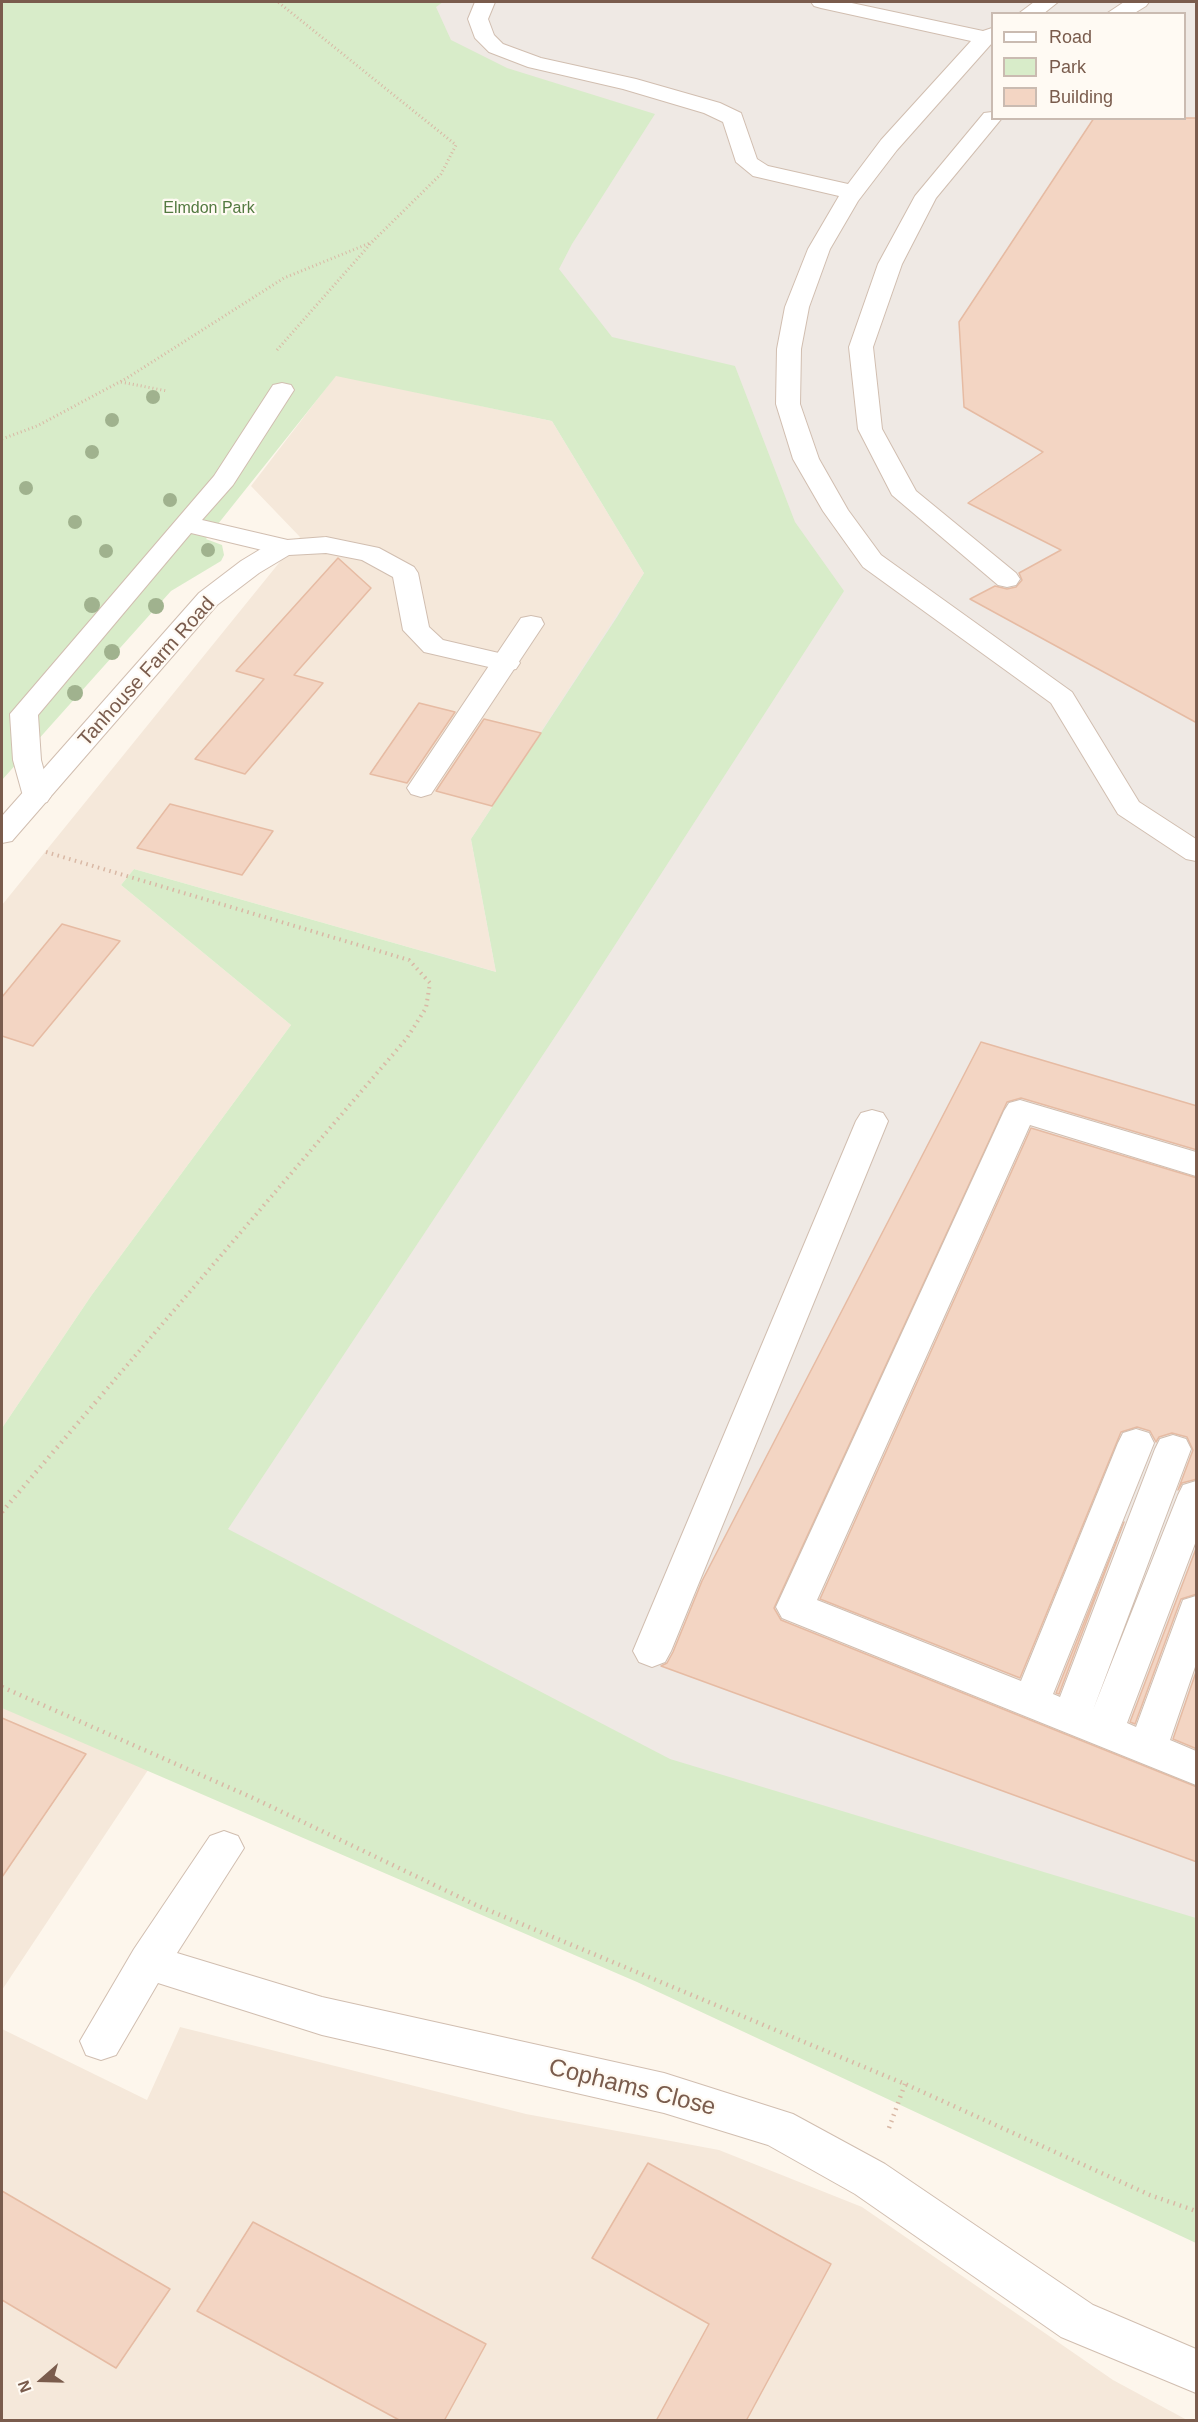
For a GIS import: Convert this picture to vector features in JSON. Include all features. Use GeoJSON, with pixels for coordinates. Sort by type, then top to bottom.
{"type":"FeatureCollection","features":[{"type":"Feature","properties":{"kind":"street"},"geometry":{"type":"LineString","coordinates":[[485,2],[478,19],[485,38],[496,48],[535,63],[628,84],[712,108],[733,118],[747,162],[761,171],[853,192]]}},
{"type":"Feature","properties":{"kind":"street"},"geometry":{"type":"LineString","coordinates":[[821,2],[989,36]]}},
{"type":"Feature","properties":{"kind":"street"},"geometry":{"type":"LineString","coordinates":[[1031,12],[1048,2]]}},
{"type":"Feature","properties":{"kind":"street"},"geometry":{"type":"LineString","coordinates":[[1120,12],[1139,2]]}},
{"type":"Feature","properties":{"kind":"street"},"geometry":{"type":"LineString","coordinates":[[989,36],[889,145],[853,192],[819,249],[797,307],[791,339],[788,404],[806,459],[836,511],[872,561],[1062,698],[1128,808],[1197,852]]}},
{"type":"Feature","properties":{"kind":"street"},"geometry":{"type":"LineString","coordinates":[[991,120],[926,196],[890,264],[861,347],[870,429],[905,495],[1007,579]]}},
{"type":"Feature","properties":{"kind":"street"},"geometry":{"type":"LineString","coordinates":[[37,796],[27,760],[24,714],[224,480],[282,390]]}},
{"type":"Feature","properties":{"kind":"street"},"geometry":{"type":"LineString","coordinates":[[185,524],[283,547]]}},
{"type":"Feature","properties":{"kind":"street","name":"Tanhouse Farm Road"},"geometry":{"type":"LineString","coordinates":[[2,834],[208,599],[250,567],[283,547],[326,544],[370,554],[405,573],[416,630],[434,646],[506,663]]}},
{"type":"Feature","properties":{"kind":"street"},"geometry":{"type":"LineString","coordinates":[[421,788],[531,624]]}},
{"type":"Feature","properties":{"kind":"street"},"geometry":{"type":"LineString","coordinates":[[1197,1164],[1020,1111],[795,1607],[1197,1768]]}},
{"type":"Feature","properties":{"kind":"street"},"geometry":{"type":"LineString","coordinates":[[652,1651],[873,1121]]}},
{"type":"Feature","properties":{"kind":"street"},"geometry":{"type":"LineString","coordinates":[[1031,1702],[1136,1443]]}},
{"type":"Feature","properties":{"kind":"street"},"geometry":{"type":"LineString","coordinates":[[1071,1718],[1173,1449]]}},
{"type":"Feature","properties":{"kind":"street"},"geometry":{"type":"LineString","coordinates":[[1105,1732],[1197,1495]]}},
{"type":"Feature","properties":{"kind":"street"},"geometry":{"type":"LineString","coordinates":[[1148,1749],[1197,1611]]}},
{"type":"Feature","properties":{"kind":"street"},"geometry":{"type":"LineString","coordinates":[[101,2041],[148,1962],[224,1848]]}},
{"type":"Feature","properties":{"kind":"street","name":"Cophams Close"},"geometry":{"type":"LineString","coordinates":[[148,1962],[322,2016],[664,2093],[778,2128],[870,2179],[1077,2321],[1197,2371]]}},
{"type":"Feature","properties":{"kind":"path"},"geometry":{"type":"LineString","coordinates":[[274,353],[372,242],[441,174],[456,144],[278,2]]}},
{"type":"Feature","properties":{"kind":"path"},"geometry":{"type":"LineString","coordinates":[[2,439],[37,426],[120,381],[284,278],[372,242]]}},
{"type":"Feature","properties":{"kind":"path"},"geometry":{"type":"LineString","coordinates":[[120,381],[167,392]]}},
{"type":"Feature","properties":{"kind":"path"},"geometry":{"type":"LineString","coordinates":[[2,1512],[407,1038],[426,1008],[430,983],[409,960],[41,850]]}},
{"type":"Feature","properties":{"kind":"path"},"geometry":{"type":"LineString","coordinates":[[2,1687],[253,1798],[476,1905],[905,2084],[1150,2195],[1197,2211]]}},
{"type":"Feature","properties":{"kind":"shaded area"},"geometry":{"type":"Polygon","coordinates":[[[404,2],[1196,2],[1196,2200],[2,1528],[445,981],[424,951],[496,972],[471,839],[644,573],[552,421],[336,375],[455,72],[404,2]]]}},
{"type":"Feature","properties":{"kind":"shaded area"},"geometry":{"type":"Polygon","coordinates":[[[336,375],[552,421],[644,573],[471,839],[496,972],[134,869],[121,885],[291,1025],[91,1296],[2,1428],[2,905],[300,537],[251,486],[336,375]]]}},
{"type":"Feature","properties":{"kind":"shaded area"},"geometry":{"type":"Polygon","coordinates":[[[2,1706],[148,1770],[2,1990],[2,1706]]]}},
{"type":"Feature","properties":{"kind":"shaded area"},"geometry":{"type":"Polygon","coordinates":[[[180,2027],[526,2114],[719,2150],[862,2207],[1113,2380],[1187,2420],[2,2420],[2,2029],[147,2100],[180,2027]]]}},
{"type":"Feature","properties":{"kind":"green space","name":"Elmdon Park"},"geometry":{"type":"Polygon","coordinates":[[[2,2],[443,2],[436,7],[451,40],[507,68],[655,114],[572,244],[559,269],[612,337],[735,366],[795,522],[844,591],[582,996],[228,1529],[670,1759],[1196,1918],[1196,2243],[637,1982],[2,1708],[2,1428],[91,1296],[291,1025],[121,885],[134,869],[496,972],[471,839],[644,573],[552,421],[336,376],[206,539],[222,545],[224,555],[221,561],[171,591],[2,780],[2,2]]]}},
{"type":"Feature","properties":{"kind":"building"},"geometry":{"type":"Polygon","coordinates":[[[1197,118],[1197,723],[970,599],[995,586],[1007,589],[1016,587],[1022,580],[1019,573],[1061,550],[968,503],[1043,452],[964,407],[959,322],[1093,120],[1197,118]]]}},
{"type":"Feature","properties":{"kind":"building"},"geometry":{"type":"Polygon","coordinates":[[[338,558],[371,588],[294,675],[323,683],[245,774],[195,759],[264,679],[236,671],[338,558]]]}},
{"type":"Feature","properties":{"kind":"building"},"geometry":{"type":"Polygon","coordinates":[[[419,703],[455,712],[407,783],[370,774],[419,703]]]}},
{"type":"Feature","properties":{"kind":"building"},"geometry":{"type":"Polygon","coordinates":[[[484,719],[541,733],[492,806],[436,791],[484,719]]]}},
{"type":"Feature","properties":{"kind":"building"},"geometry":{"type":"Polygon","coordinates":[[[170,804],[273,831],[242,875],[137,848],[170,804]]]}},
{"type":"Feature","properties":{"kind":"building"},"geometry":{"type":"Polygon","coordinates":[[[62,924],[120,941],[33,1046],[2,1036],[2,997],[62,924]]]}},
{"type":"Feature","properties":{"kind":"building"},"geometry":{"type":"Polygon","coordinates":[[[981,1042],[1197,1106],[1197,1150],[1021,1098],[1007,1102],[774,1608],[781,1620],[1197,1787],[1197,1862],[661,1666],[667,1663],[673,1652],[702,1581],[981,1042]]]}},
{"type":"Feature","properties":{"kind":"building"},"geometry":{"type":"Polygon","coordinates":[[[1031,1128],[1197,1178],[1197,1479],[1182,1483],[1178,1490],[1193,1450],[1187,1437],[1172,1433],[1159,1437],[1156,1442],[1150,1431],[1137,1427],[1121,1432],[1020,1678],[820,1599],[1031,1128]]]}},
{"type":"Feature","properties":{"kind":"building"},"geometry":{"type":"Polygon","coordinates":[[[1124,1522],[1059,1694],[1056,1693],[1124,1522]]]}},
{"type":"Feature","properties":{"kind":"building"},"geometry":{"type":"Polygon","coordinates":[[[1197,1546],[1197,1594],[1181,1599],[1135,1724],[1130,1722],[1197,1546]]]}},
{"type":"Feature","properties":{"kind":"building"},"geometry":{"type":"Polygon","coordinates":[[[1197,1669],[1197,1749],[1173,1739],[1197,1669]]]}},
{"type":"Feature","properties":{"kind":"building"},"geometry":{"type":"Polygon","coordinates":[[[2,1718],[86,1754],[2,1877],[2,1718]]]}},
{"type":"Feature","properties":{"kind":"building"},"geometry":{"type":"Polygon","coordinates":[[[648,2163],[831,2264],[746,2421],[656,2421],[709,2324],[592,2258],[648,2163]]]}},
{"type":"Feature","properties":{"kind":"building"},"geometry":{"type":"Polygon","coordinates":[[[2,2191],[170,2289],[116,2368],[2,2300],[2,2191]]]}},
{"type":"Feature","properties":{"kind":"building"},"geometry":{"type":"Polygon","coordinates":[[[253,2222],[486,2344],[444,2421],[401,2421],[197,2311],[253,2222]]]}}]}
